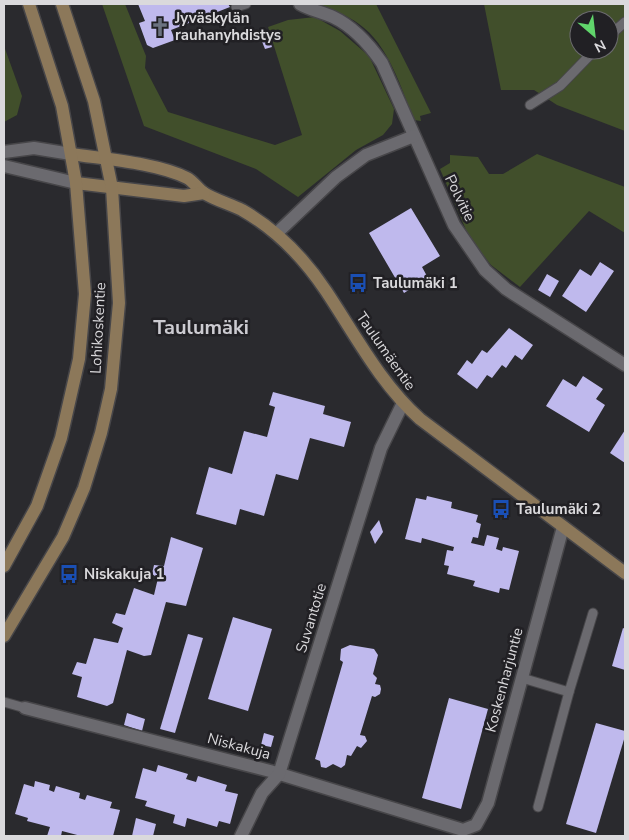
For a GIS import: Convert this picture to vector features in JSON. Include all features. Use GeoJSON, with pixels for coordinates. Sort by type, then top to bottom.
{"type":"FeatureCollection","features":[{"type":"Feature","properties":{"kind":"main road","name":"Lohikoskentie"},"geometry":{"type":"LineString","coordinates":[[4,566],[37,506],[61,438],[79,359],[85,294],[76,182],[62,106],[29,4]]}},
{"type":"Feature","properties":{"kind":"main road","name":"Lohikoskentie"},"geometry":{"type":"LineString","coordinates":[[4,636],[64,537],[84,488],[101,433],[111,389],[119,303],[112,188],[108,159],[92,94],[62,4]]}},
{"type":"Feature","properties":{"kind":"main road","name":"Taulumäentie"},"geometry":{"type":"LineString","coordinates":[[71,154],[147,166],[188,178],[204,193],[242,210],[277,233],[303,259],[326,290],[366,354],[403,403],[420,419],[625,573]]}},
{"type":"Feature","properties":{"kind":"main road","name":"Taulumäentie"},"geometry":{"type":"LineString","coordinates":[[76,182],[112,188],[150,190],[184,196],[204,193]]}},
{"type":"Feature","properties":{"kind":"street","name":"Polvitie"},"geometry":{"type":"LineString","coordinates":[[300,4],[334,18],[353,29],[369,44],[382,63],[454,225],[485,270],[506,289],[625,366]]}},
{"type":"Feature","properties":{"kind":"street"},"geometry":{"type":"LineString","coordinates":[[277,233],[336,177],[366,155],[414,136]]}},
{"type":"Feature","properties":{"kind":"street"},"geometry":{"type":"LineString","coordinates":[[4,152],[34,148],[71,154]]}},
{"type":"Feature","properties":{"kind":"street"},"geometry":{"type":"LineString","coordinates":[[4,166],[76,182]]}},
{"type":"Feature","properties":{"kind":"street","name":"Suvantotie"},"geometry":{"type":"LineString","coordinates":[[241,836],[262,793],[279,774],[381,448],[403,403]]}},
{"type":"Feature","properties":{"kind":"street","name":"Koskenharjuntie"},"geometry":{"type":"LineString","coordinates":[[461,833],[476,825],[488,803],[563,527]]}},
{"type":"Feature","properties":{"kind":"street","name":"Niskakuja"},"geometry":{"type":"LineString","coordinates":[[25,708],[279,774],[461,833]]}},
{"type":"Feature","properties":{"kind":"lane"},"geometry":{"type":"LineString","coordinates":[[236,7],[246,4]]}},
{"type":"Feature","properties":{"kind":"lane"},"geometry":{"type":"LineString","coordinates":[[530,105],[560,86],[585,60]]}},
{"type":"Feature","properties":{"kind":"lane"},"geometry":{"type":"LineString","coordinates":[[538,807],[569,692],[593,613]]}},
{"type":"Feature","properties":{"kind":"lane"},"geometry":{"type":"LineString","coordinates":[[522,678],[569,692]]}},
{"type":"Feature","properties":{"kind":"lane","name":"Niskakuja"},"geometry":{"type":"LineString","coordinates":[[4,703],[25,708]]}},
{"type":"Feature","properties":{"kind":"green space"},"geometry":{"type":"Polygon","coordinates":[[[102,4],[125,4],[146,56],[145,68],[168,112],[275,145],[302,135],[268,27],[288,20],[315,17],[340,31],[369,56],[394,109],[392,124],[383,135],[356,150],[298,197],[256,169],[144,126],[102,4]]]}},
{"type":"Feature","properties":{"kind":"green space"},"geometry":{"type":"Polygon","coordinates":[[[318,4],[376,4],[431,113],[420,116],[421,121],[414,120],[393,68],[378,43],[359,24],[318,4]]]}},
{"type":"Feature","properties":{"kind":"green space"},"geometry":{"type":"Polygon","coordinates":[[[484,4],[625,4],[625,131],[557,105],[534,90],[501,90],[484,4]]]}},
{"type":"Feature","properties":{"kind":"green space"},"geometry":{"type":"Polygon","coordinates":[[[4,46],[22,96],[17,115],[4,122],[4,46]]]}},
{"type":"Feature","properties":{"kind":"green space"},"geometry":{"type":"Polygon","coordinates":[[[537,154],[625,187],[625,233],[589,211],[520,287],[491,265],[469,237],[440,169],[450,163],[450,155],[478,157],[489,174],[503,174],[537,154]]]}},
{"type":"Feature","properties":{"kind":"building","name":"Jyväskylän rauhanyhdistys"},"geometry":{"type":"Polygon","coordinates":[[[138,4],[228,4],[230,7],[171,30],[175,40],[153,48],[147,45],[139,23],[145,21],[138,4]]]}},
{"type":"Feature","properties":{"kind":"building"},"geometry":{"type":"Polygon","coordinates":[[[268,36],[272,47],[265,49],[261,39],[268,36]]]}},
{"type":"Feature","properties":{"kind":"building"},"geometry":{"type":"Polygon","coordinates":[[[411,208],[440,256],[422,267],[428,278],[404,293],[369,233],[411,208]]]}},
{"type":"Feature","properties":{"kind":"building"},"geometry":{"type":"Polygon","coordinates":[[[600,262],[614,271],[586,312],[562,296],[580,269],[591,276],[600,262]]]}},
{"type":"Feature","properties":{"kind":"building"},"geometry":{"type":"Polygon","coordinates":[[[547,274],[559,281],[550,297],[538,290],[547,274]]]}},
{"type":"Feature","properties":{"kind":"building"},"geometry":{"type":"Polygon","coordinates":[[[509,328],[533,345],[522,360],[515,355],[506,368],[502,365],[492,378],[487,375],[477,389],[457,374],[467,360],[472,364],[482,350],[487,353],[509,328]]]}},
{"type":"Feature","properties":{"kind":"building"},"geometry":{"type":"Polygon","coordinates":[[[583,376],[603,389],[596,399],[605,405],[589,432],[546,406],[563,379],[576,387],[583,376]]]}},
{"type":"Feature","properties":{"kind":"building"},"geometry":{"type":"Polygon","coordinates":[[[273,392],[325,406],[323,414],[351,422],[344,447],[310,438],[298,480],[276,474],[264,516],[240,509],[236,525],[196,514],[209,467],[232,474],[244,431],[267,437],[275,407],[269,405],[273,392]]]}},
{"type":"Feature","properties":{"kind":"building"},"geometry":{"type":"Polygon","coordinates":[[[625,430],[625,463],[610,453],[625,430]]]}},
{"type":"Feature","properties":{"kind":"building"},"geometry":{"type":"Polygon","coordinates":[[[427,496],[452,502],[451,508],[478,515],[476,522],[481,524],[478,538],[473,537],[471,543],[484,546],[487,535],[499,538],[496,549],[502,551],[503,547],[519,551],[509,590],[500,588],[499,593],[473,586],[475,581],[447,574],[449,566],[444,565],[447,550],[453,551],[454,547],[422,538],[421,543],[405,539],[416,498],[426,500],[427,496]]]}},
{"type":"Feature","properties":{"kind":"building"},"geometry":{"type":"Polygon","coordinates":[[[379,520],[383,532],[375,544],[370,532],[379,520]]]}},
{"type":"Feature","properties":{"kind":"building"},"geometry":{"type":"Polygon","coordinates":[[[171,537],[203,548],[186,606],[166,602],[151,655],[144,656],[127,650],[113,703],[107,706],[77,697],[82,677],[72,674],[77,662],[86,664],[94,638],[118,643],[123,628],[112,623],[116,613],[125,615],[134,588],[154,595],[158,578],[152,574],[154,565],[164,566],[171,537]]]}},
{"type":"Feature","properties":{"kind":"building"},"geometry":{"type":"Polygon","coordinates":[[[233,617],[272,629],[248,711],[208,699],[233,617]]]}},
{"type":"Feature","properties":{"kind":"building"},"geometry":{"type":"Polygon","coordinates":[[[623,628],[625,629],[625,670],[612,666],[623,628]]]}},
{"type":"Feature","properties":{"kind":"building"},"geometry":{"type":"Polygon","coordinates":[[[188,634],[203,638],[175,733],[160,729],[188,634]]]}},
{"type":"Feature","properties":{"kind":"building"},"geometry":{"type":"Polygon","coordinates":[[[350,645],[374,649],[378,655],[373,674],[377,678],[375,684],[380,685],[380,694],[375,697],[372,696],[360,735],[365,736],[367,741],[361,748],[357,746],[351,756],[347,755],[345,765],[341,768],[333,764],[326,768],[321,767],[320,761],[315,759],[343,662],[340,660],[341,649],[350,645]]]}},
{"type":"Feature","properties":{"kind":"building"},"geometry":{"type":"Polygon","coordinates":[[[449,698],[488,709],[461,809],[422,798],[449,698]]]}},
{"type":"Feature","properties":{"kind":"building"},"geometry":{"type":"Polygon","coordinates":[[[127,713],[145,719],[142,731],[124,725],[127,713]]]}},
{"type":"Feature","properties":{"kind":"building"},"geometry":{"type":"Polygon","coordinates":[[[596,723],[625,731],[625,736],[596,833],[566,824],[596,723]]]}},
{"type":"Feature","properties":{"kind":"building"},"geometry":{"type":"Polygon","coordinates":[[[264,733],[274,736],[271,747],[261,745],[264,733]]]}},
{"type":"Feature","properties":{"kind":"building"},"geometry":{"type":"Polygon","coordinates":[[[158,765],[188,774],[186,779],[196,782],[198,776],[227,785],[225,791],[238,794],[230,824],[219,821],[217,827],[187,818],[185,827],[173,823],[175,815],[145,806],[147,801],[135,798],[143,768],[156,772],[158,765]]]}},
{"type":"Feature","properties":{"kind":"building"},"geometry":{"type":"Polygon","coordinates":[[[35,781],[50,785],[49,790],[54,792],[56,786],[80,793],[79,798],[85,800],[87,795],[112,802],[110,808],[120,810],[113,836],[81,836],[62,831],[61,836],[47,836],[50,827],[27,821],[28,818],[15,814],[24,784],[34,787],[35,781]]]}},
{"type":"Feature","properties":{"kind":"building"},"geometry":{"type":"Polygon","coordinates":[[[136,818],[156,824],[153,836],[132,836],[136,818]]]}},
{"type":"Feature","properties":{"kind":"place","name":"Jyväskylän rauhanyhdistys"},"geometry":{"type":"Point","coordinates":[160,27]}},
{"type":"Feature","properties":{"kind":"place","name":"Taulumäki 1"},"geometry":{"type":"Point","coordinates":[358,283]}},
{"type":"Feature","properties":{"kind":"place","name":"Taulumäki 2"},"geometry":{"type":"Point","coordinates":[501,509]}},
{"type":"Feature","properties":{"kind":"place","name":"Niskakuja 1"},"geometry":{"type":"Point","coordinates":[69,574]}},
{"type":"Feature","properties":{"kind":"district","name":"Taulumäki"},"geometry":{"type":"Point","coordinates":[201,327]}}]}
